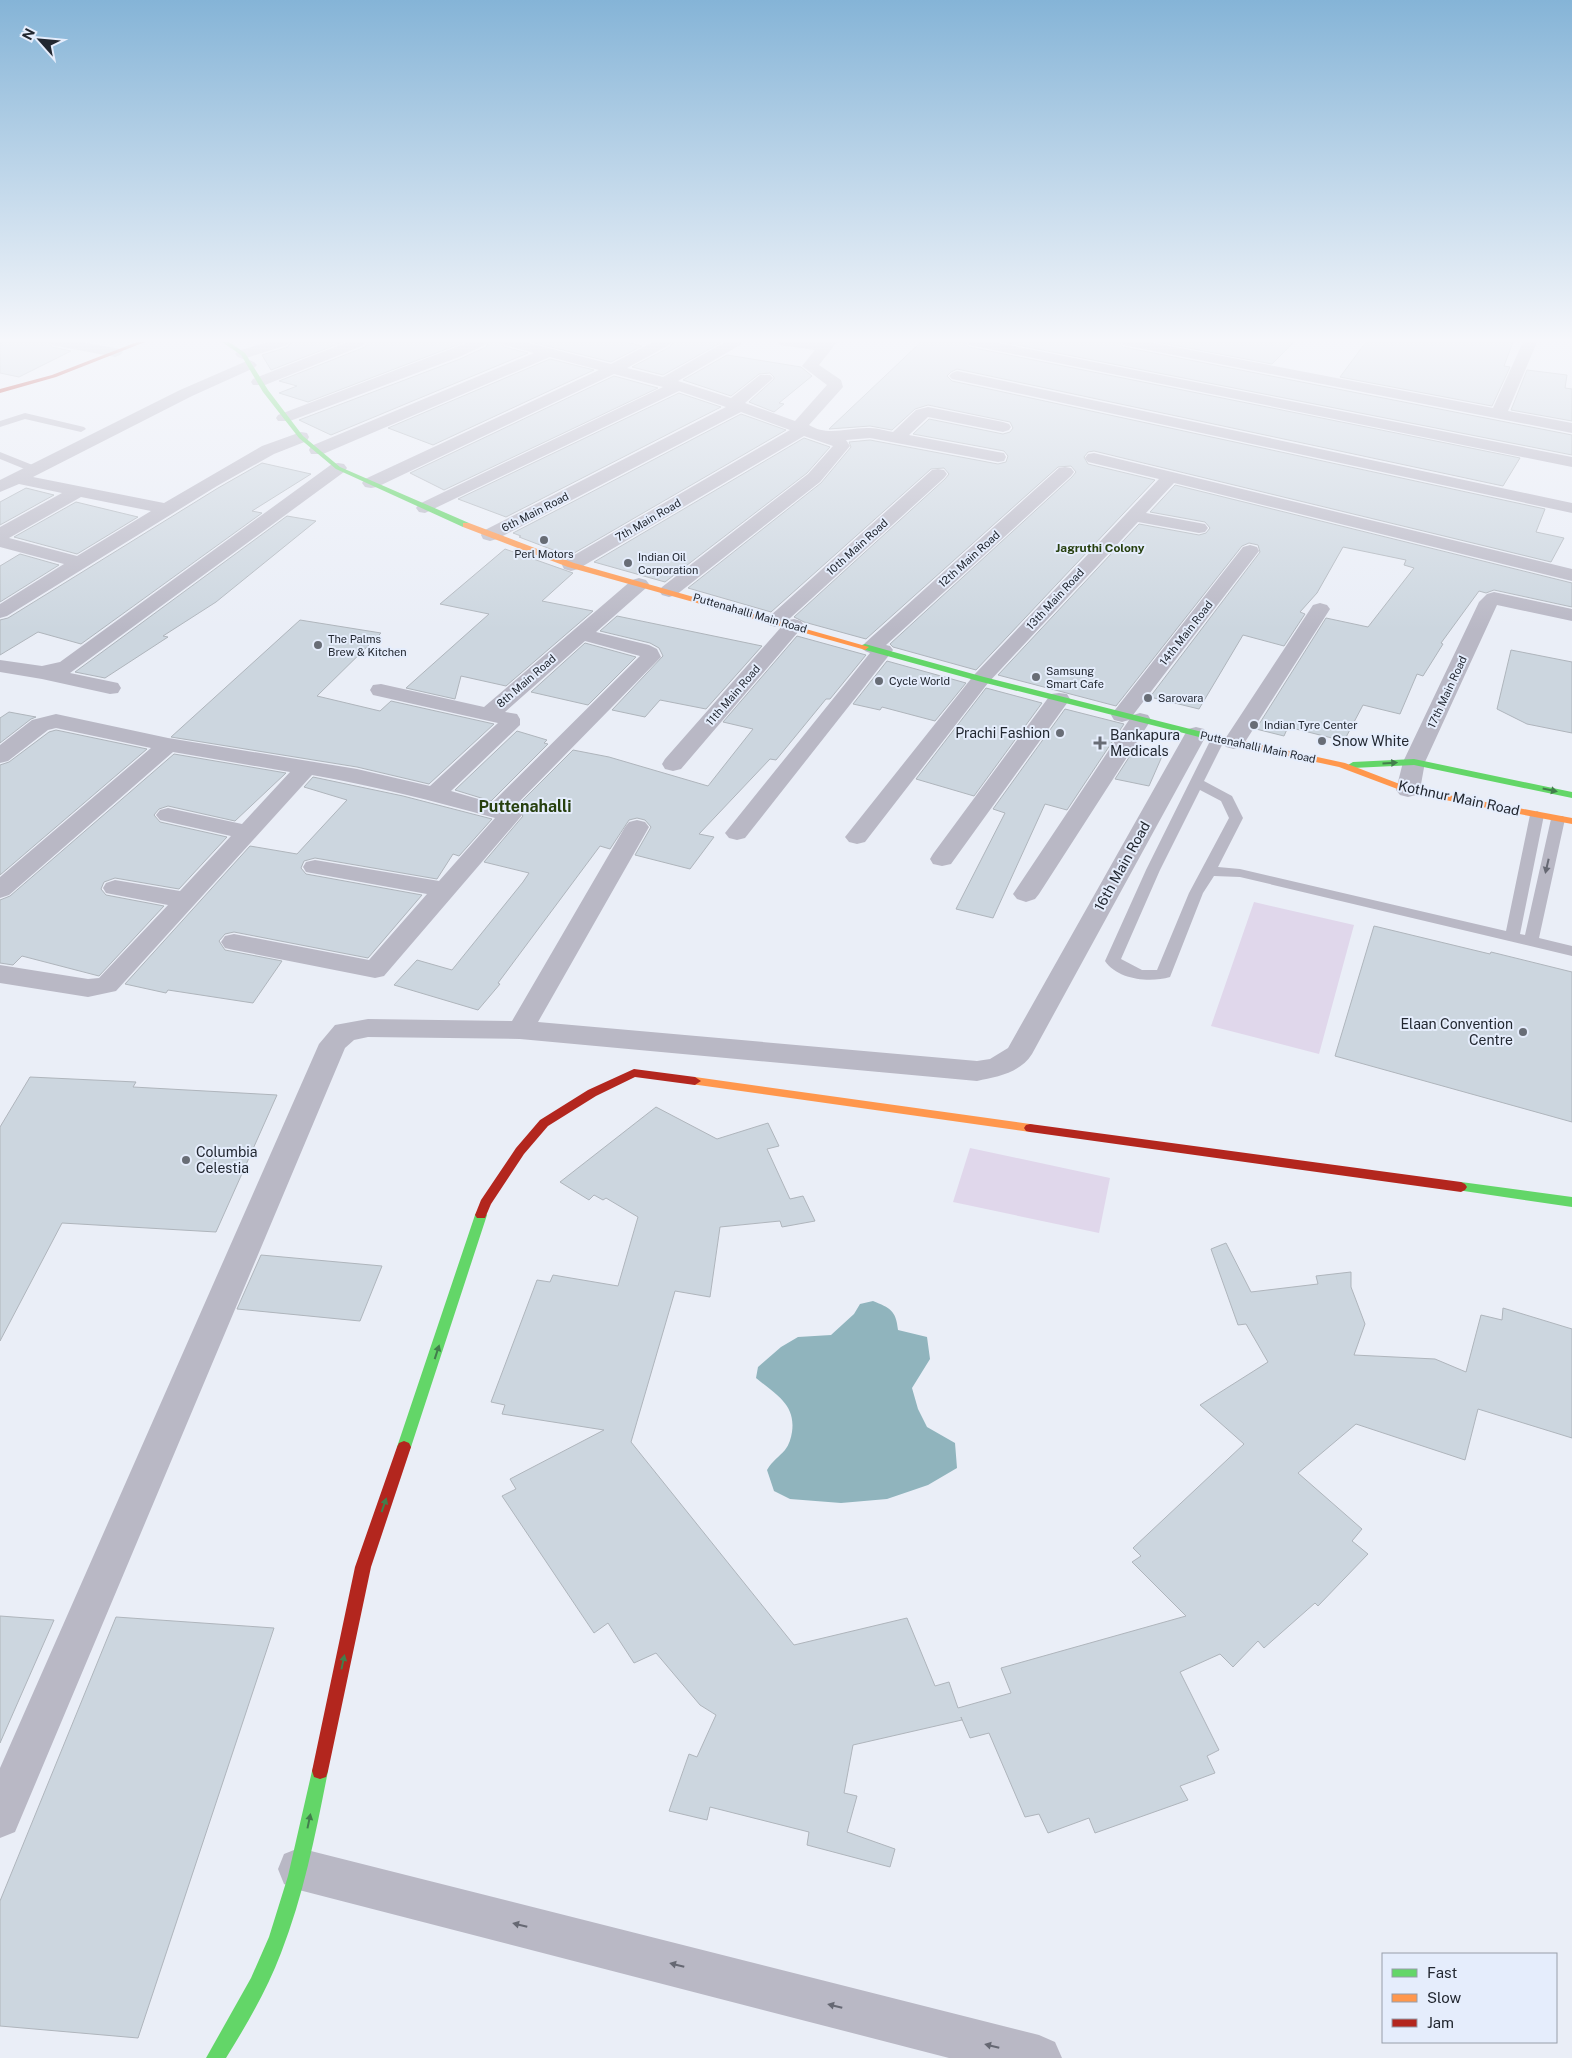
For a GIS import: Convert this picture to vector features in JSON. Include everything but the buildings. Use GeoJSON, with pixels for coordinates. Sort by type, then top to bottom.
{"type":"FeatureCollection","features":[{"type":"Feature","properties":{"kind":"main road","name":"Puttenahalli Main Road"},"geometry":{"type":"LineString","coordinates":[[302,438],[338,468],[425,508],[490,535],[571,564],[981,679],[1216,738],[1342,765]]}},
{"type":"Feature","properties":{"kind":"main road","name":"Kothnur Main Road"},"geometry":{"type":"LineString","coordinates":[[1342,765],[1414,762],[1572,795]]}},
{"type":"Feature","properties":{"kind":"main road","name":"Kothnur Main Road"},"geometry":{"type":"LineString","coordinates":[[1342,765],[1408,790],[1565,820]]}},
{"type":"Feature","properties":{"kind":"main road"},"geometry":{"type":"LineString","coordinates":[[215,2058],[245,2010],[278,1938],[299,1869],[363,1568],[438,1350],[485,1203],[520,1151],[544,1123],[592,1093],[634,1073],[1572,1202]]}},
{"type":"Feature","properties":{"kind":"street"},"geometry":{"type":"LineString","coordinates":[[0,487],[98,438]]}},
{"type":"Feature","properties":{"kind":"street"},"geometry":{"type":"LineString","coordinates":[[0,612],[166,509],[268,450],[298,438]]}},
{"type":"Feature","properties":{"kind":"street"},"geometry":{"type":"LineString","coordinates":[[317,450],[346,438]]}},
{"type":"Feature","properties":{"kind":"street"},"geometry":{"type":"LineString","coordinates":[[371,483],[466,438]]}},
{"type":"Feature","properties":{"kind":"street"},"geometry":{"type":"LineString","coordinates":[[425,508],[565,438]]}},
{"type":"Feature","properties":{"kind":"street","name":"6th Main Road"},"geometry":{"type":"LineString","coordinates":[[490,535],[674,438]]}},
{"type":"Feature","properties":{"kind":"street","name":"7th Main Road"},"geometry":{"type":"LineString","coordinates":[[571,564],[784,438]]}},
{"type":"Feature","properties":{"kind":"street"},"geometry":{"type":"LineString","coordinates":[[669,591],[814,478],[842,446],[827,438]]}},
{"type":"Feature","properties":{"kind":"street"},"geometry":{"type":"LineString","coordinates":[[898,438],[998,457]]}},
{"type":"Feature","properties":{"kind":"street"},"geometry":{"type":"LineString","coordinates":[[1247,438],[1572,508]]}},
{"type":"Feature","properties":{"kind":"street"},"geometry":{"type":"LineString","coordinates":[[1453,438],[1572,462]]}},
{"type":"Feature","properties":{"kind":"street"},"geometry":{"type":"LineString","coordinates":[[1094,458],[1572,575]]}},
{"type":"Feature","properties":{"kind":"street"},"geometry":{"type":"LineString","coordinates":[[46,674],[57,672],[67,666],[338,468]]}},
{"type":"Feature","properties":{"kind":"street","name":"12th Main Road"},"geometry":{"type":"LineString","coordinates":[[738,833],[877,649],[1065,472]]}},
{"type":"Feature","properties":{"kind":"street","name":"10th Main Road"},"geometry":{"type":"LineString","coordinates":[[785,623],[938,474]]}},
{"type":"Feature","properties":{"kind":"street","name":"13th Main Road"},"geometry":{"type":"LineString","coordinates":[[857,837],[981,679],[1170,476]]}},
{"type":"Feature","properties":{"kind":"street"},"geometry":{"type":"LineString","coordinates":[[18,479],[166,509]]}},
{"type":"Feature","properties":{"kind":"street"},"geometry":{"type":"LineString","coordinates":[[0,535],[79,492]]}},
{"type":"Feature","properties":{"kind":"street"},"geometry":{"type":"LineString","coordinates":[[1134,516],[1199,528]]}},
{"type":"Feature","properties":{"kind":"street"},"geometry":{"type":"LineString","coordinates":[[0,541],[80,563]]}},
{"type":"Feature","properties":{"kind":"street","name":"14th Main Road"},"geometry":{"type":"LineString","coordinates":[[1026,894],[1131,717],[1250,551]]}},
{"type":"Feature","properties":{"kind":"street","name":"8th Main Road"},"geometry":{"type":"LineString","coordinates":[[488,715],[639,584]]}},
{"type":"Feature","properties":{"kind":"street","name":"17th Main Road"},"geometry":{"type":"LineString","coordinates":[[1408,790],[1414,762],[1489,602],[1494,598],[1572,615]]}},
{"type":"Feature","properties":{"kind":"street","name":"16th Main Road"},"geometry":{"type":"LineString","coordinates":[[0,1817],[333,1044],[345,1032],[368,1028],[520,1030],[977,1071],[998,1067],[1018,1054],[1048,998],[1216,738],[1320,609]]}},
{"type":"Feature","properties":{"kind":"street","name":"11th Main Road"},"geometry":{"type":"LineString","coordinates":[[672,764],[785,623]]}},
{"type":"Feature","properties":{"kind":"street"},"geometry":{"type":"LineString","coordinates":[[497,811],[651,657],[650,653],[642,649],[581,634]]}},
{"type":"Feature","properties":{"kind":"street"},"geometry":{"type":"LineString","coordinates":[[0,666],[110,688]]}},
{"type":"Feature","properties":{"kind":"street"},"geometry":{"type":"LineString","coordinates":[[380,690],[488,715]]}},
{"type":"Feature","properties":{"kind":"street"},"geometry":{"type":"LineString","coordinates":[[942,859],[1059,699]]}},
{"type":"Feature","properties":{"kind":"street","name":"8th Main Road"},"geometry":{"type":"LineString","coordinates":[[435,794],[509,725],[509,719],[488,715]]}},
{"type":"Feature","properties":{"kind":"street"},"geometry":{"type":"LineString","coordinates":[[0,756],[40,725],[56,721],[168,745],[357,776],[435,794],[510,815],[376,970],[234,942]]}},
{"type":"Feature","properties":{"kind":"street"},"geometry":{"type":"LineString","coordinates":[[0,890],[168,745]]}},
{"type":"Feature","properties":{"kind":"street"},"geometry":{"type":"LineString","coordinates":[[0,974],[88,988],[107,985],[116,978],[306,768]]}},
{"type":"Feature","properties":{"kind":"street"},"geometry":{"type":"LineString","coordinates":[[168,815],[248,832]]}},
{"type":"Feature","properties":{"kind":"street"},"geometry":{"type":"LineString","coordinates":[[520,1030],[637,827]]}},
{"type":"Feature","properties":{"kind":"street"},"geometry":{"type":"LineString","coordinates":[[315,867],[445,890]]}},
{"type":"Feature","properties":{"kind":"street"},"geometry":{"type":"LineString","coordinates":[[115,888],[185,900]]}},
{"type":"Feature","properties":{"kind":"street"},"geometry":{"type":"LineString","coordinates":[[299,1869],[1039,2058]]}},
{"type":"Feature","properties":{"kind":"lane"},"geometry":{"type":"LineString","coordinates":[[0,455],[36,470]]}},
{"type":"Feature","properties":{"kind":"lane"},"geometry":{"type":"LineString","coordinates":[[1196,782],[1228,799],[1236,818],[1196,893],[1164,973],[1154,978],[1124,969],[1113,960],[1153,870],[1216,738]]}},
{"type":"Feature","properties":{"kind":"lane"},"geometry":{"type":"LineString","coordinates":[[1512,936],[1538,815]]}},
{"type":"Feature","properties":{"kind":"lane"},"geometry":{"type":"LineString","coordinates":[[1531,940],[1565,820]]}},
{"type":"Feature","properties":{"kind":"lane"},"geometry":{"type":"LineString","coordinates":[[1209,871],[1240,873],[1572,951]]}},
{"type":"Feature","properties":{"kind":"shaded area"},"geometry":{"type":"Polygon","coordinates":[[[1254,902],[1354,925],[1319,1054],[1211,1026],[1254,902]]]}},
{"type":"Feature","properties":{"kind":"shaded area"},"geometry":{"type":"Polygon","coordinates":[[[970,1148],[1110,1178],[1099,1233],[953,1202],[970,1148]]]}},
{"type":"Feature","properties":{"kind":"water"},"geometry":{"type":"Polygon","coordinates":[[[873,1301],[884,1306],[894,1314],[898,1330],[927,1337],[930,1359],[912,1388],[918,1409],[927,1427],[955,1443],[957,1468],[928,1485],[887,1499],[841,1503],[790,1499],[774,1491],[767,1470],[789,1444],[792,1432],[791,1414],[783,1400],[756,1378],[758,1367],[781,1347],[798,1337],[831,1335],[854,1314],[860,1304],[873,1301]]]}},
{"type":"Feature","properties":{"kind":"traffic: fast"},"geometry":{"type":"LineString","coordinates":[[302,438],[338,468],[466,525]]}},
{"type":"Feature","properties":{"kind":"traffic: fast"},"geometry":{"type":"LineString","coordinates":[[865,647],[981,679],[1207,736]]}},
{"type":"Feature","properties":{"kind":"traffic: fast"},"geometry":{"type":"LineString","coordinates":[[1353,765],[1414,762],[1572,795]]}},
{"type":"Feature","properties":{"kind":"traffic: fast"},"geometry":{"type":"LineString","coordinates":[[1461,1187],[1572,1202]]}},
{"type":"Feature","properties":{"kind":"traffic: fast"},"geometry":{"type":"LineString","coordinates":[[404,1447],[481,1215]]}},
{"type":"Feature","properties":{"kind":"traffic: fast"},"geometry":{"type":"LineString","coordinates":[[215,2058],[258,1984],[278,1937],[297,1876],[320,1771]]}},
{"type":"Feature","properties":{"kind":"traffic: slow"},"geometry":{"type":"LineString","coordinates":[[466,525],[571,565],[865,647]]}},
{"type":"Feature","properties":{"kind":"traffic: slow"},"geometry":{"type":"LineString","coordinates":[[1207,736],[1342,765],[1408,790],[1572,821]]}},
{"type":"Feature","properties":{"kind":"traffic: slow"},"geometry":{"type":"LineString","coordinates":[[695,1081],[1030,1128]]}},
{"type":"Feature","properties":{"kind":"traffic: jam"},"geometry":{"type":"LineString","coordinates":[[481,1215],[485,1203],[520,1151],[544,1123],[592,1093],[634,1073],[695,1081]]}},
{"type":"Feature","properties":{"kind":"traffic: jam"},"geometry":{"type":"LineString","coordinates":[[1030,1128],[1461,1187]]}},
{"type":"Feature","properties":{"kind":"traffic: jam"},"geometry":{"type":"LineString","coordinates":[[320,1771],[363,1567],[404,1447]]}},
{"type":"Feature","properties":{"kind":"place","name":"Perl Motors"},"geometry":{"type":"Point","coordinates":[544,540]}},
{"type":"Feature","properties":{"kind":"place","name":"Indian Oil Corporation"},"geometry":{"type":"Point","coordinates":[628,563]}},
{"type":"Feature","properties":{"kind":"place","name":"The Palms Brew & Kitchen"},"geometry":{"type":"Point","coordinates":[318,645]}},
{"type":"Feature","properties":{"kind":"place","name":"Samsung Smart Cafe"},"geometry":{"type":"Point","coordinates":[1036,677]}},
{"type":"Feature","properties":{"kind":"place","name":"Cycle World"},"geometry":{"type":"Point","coordinates":[879,681]}},
{"type":"Feature","properties":{"kind":"place","name":"Sarovara"},"geometry":{"type":"Point","coordinates":[1148,698]}},
{"type":"Feature","properties":{"kind":"place","name":"Indian Tyre Center"},"geometry":{"type":"Point","coordinates":[1254,725]}},
{"type":"Feature","properties":{"kind":"place","name":"Prachi Fashion"},"geometry":{"type":"Point","coordinates":[1060,733]}},
{"type":"Feature","properties":{"kind":"place","name":"Snow White"},"geometry":{"type":"Point","coordinates":[1322,741]}},
{"type":"Feature","properties":{"kind":"place","name":"Bankapura Medicals"},"geometry":{"type":"Point","coordinates":[1100,743]}},
{"type":"Feature","properties":{"kind":"place","name":"Elaan Convention Centre"},"geometry":{"type":"Point","coordinates":[1523,1032]}},
{"type":"Feature","properties":{"kind":"place","name":"Columbia Celestia"},"geometry":{"type":"Point","coordinates":[186,1160]}},
{"type":"Feature","properties":{"kind":"district","name":"Jagruthi Colony"},"geometry":{"type":"Point","coordinates":[1100,548]}},
{"type":"Feature","properties":{"kind":"district","name":"Puttenahalli"},"geometry":{"type":"Point","coordinates":[525,806]}}]}
